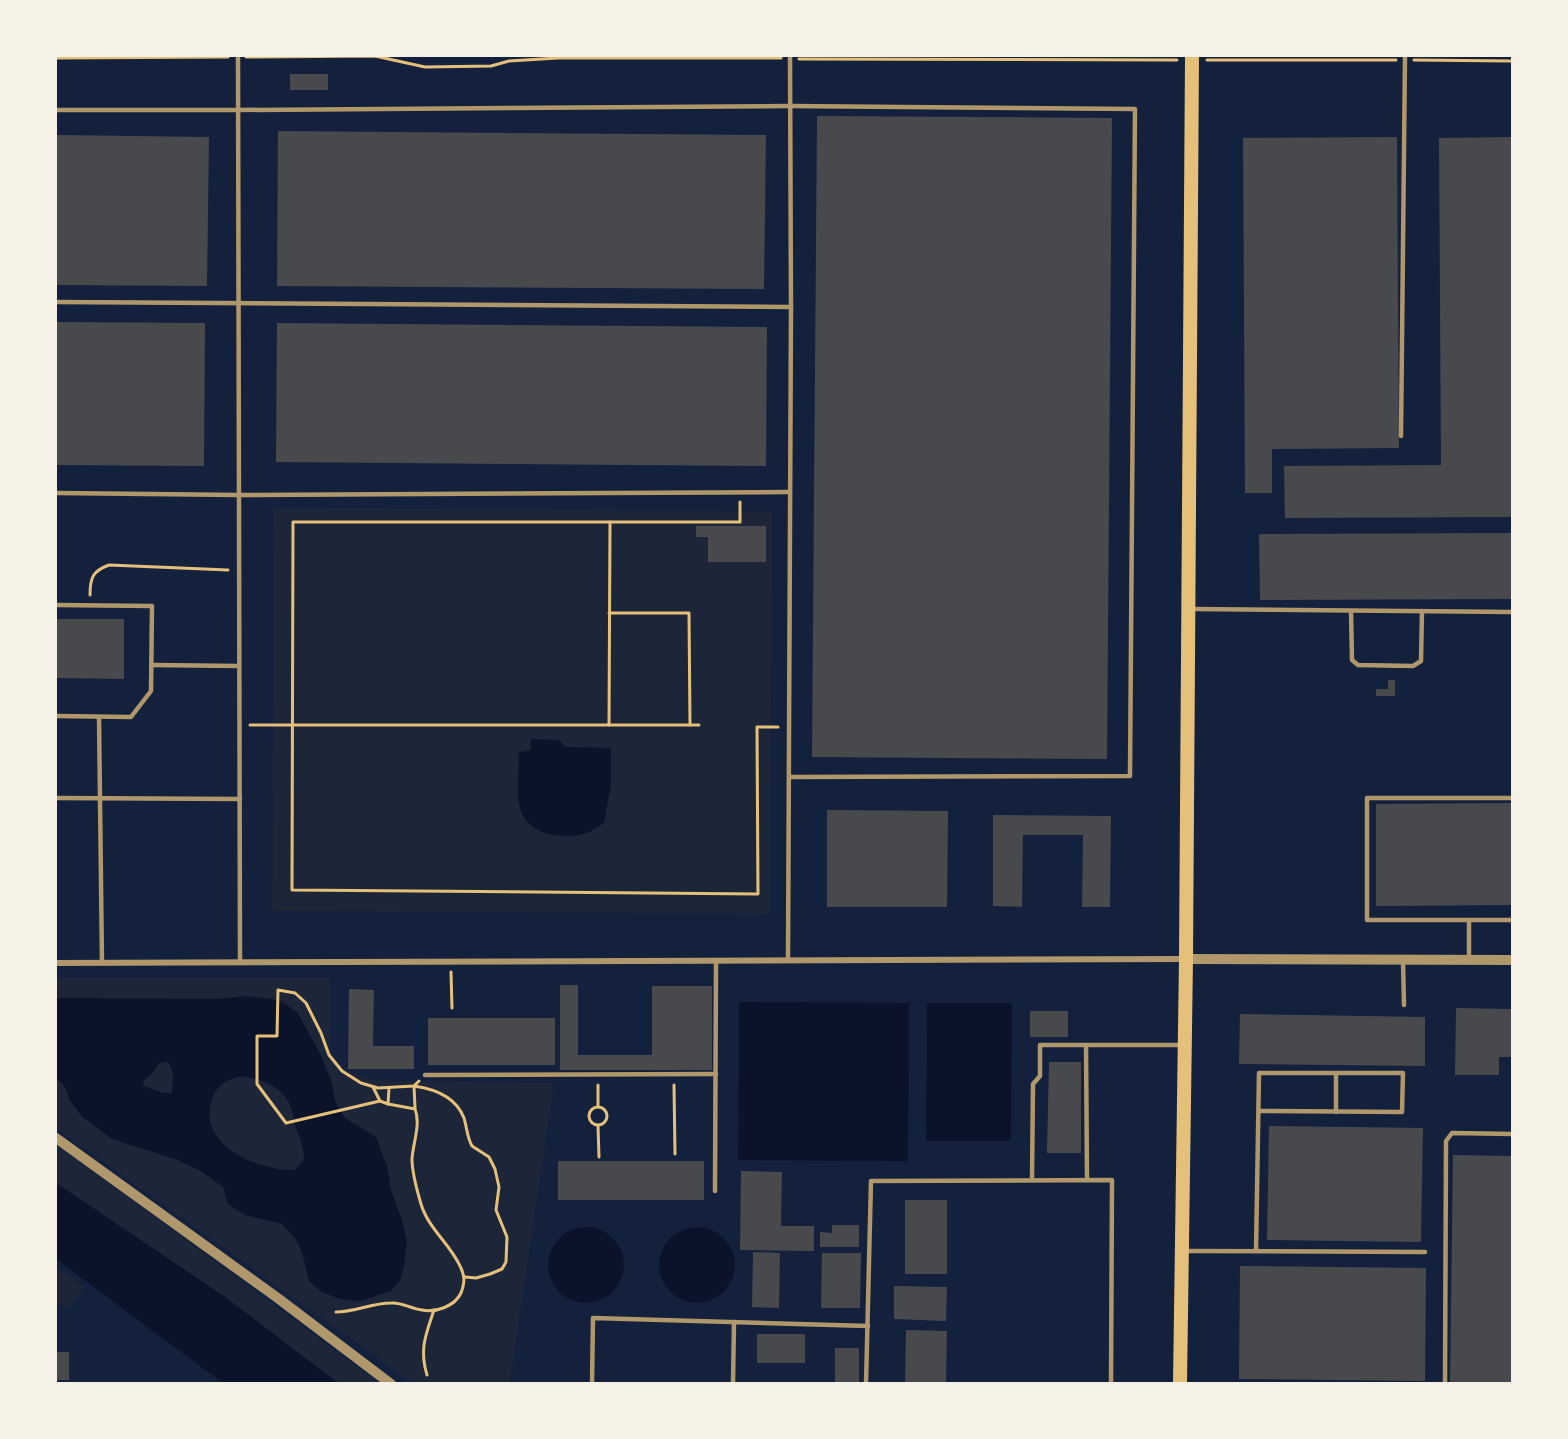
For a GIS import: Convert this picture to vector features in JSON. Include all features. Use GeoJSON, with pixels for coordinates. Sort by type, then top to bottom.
{"type":"FeatureCollection","features":[{"type":"Feature","properties":{"kind":"main road"},"geometry":{"type":"LineString","coordinates":[[1180,1383],[1186,959],[1192,56]]}},
{"type":"Feature","properties":{"kind":"street"},"geometry":{"type":"LineString","coordinates":[[56,963],[1512,960]]}},
{"type":"Feature","properties":{"kind":"street"},"geometry":{"type":"LineString","coordinates":[[56,1138],[391,1383]]}},
{"type":"Feature","properties":{"kind":"lane"},"geometry":{"type":"LineString","coordinates":[[238,56],[240,963]]}},
{"type":"Feature","properties":{"kind":"lane"},"geometry":{"type":"LineString","coordinates":[[788,960],[790,56]]}},
{"type":"Feature","properties":{"kind":"lane"},"geometry":{"type":"LineString","coordinates":[[1401,436],[1405,56]]}},
{"type":"Feature","properties":{"kind":"lane"},"geometry":{"type":"LineString","coordinates":[[56,110],[789,106],[1135,109],[1130,776],[789,777]]}},
{"type":"Feature","properties":{"kind":"lane"},"geometry":{"type":"LineString","coordinates":[[56,302],[791,307]]}},
{"type":"Feature","properties":{"kind":"lane"},"geometry":{"type":"LineString","coordinates":[[56,493],[239,495],[790,492]]}},
{"type":"Feature","properties":{"kind":"lane"},"geometry":{"type":"LineString","coordinates":[[56,605],[152,606],[151,691],[131,717],[56,716]]}},
{"type":"Feature","properties":{"kind":"lane"},"geometry":{"type":"LineString","coordinates":[[1188,609],[1512,612]]}},
{"type":"Feature","properties":{"kind":"lane"},"geometry":{"type":"LineString","coordinates":[[1351,610],[1352,660],[1358,665],[1413,666],[1421,661],[1422,611]]}},
{"type":"Feature","properties":{"kind":"lane"},"geometry":{"type":"LineString","coordinates":[[151,665],[239,666]]}},
{"type":"Feature","properties":{"kind":"lane"},"geometry":{"type":"LineString","coordinates":[[99,717],[102,963]]}},
{"type":"Feature","properties":{"kind":"lane"},"geometry":{"type":"LineString","coordinates":[[56,798],[240,799]]}},
{"type":"Feature","properties":{"kind":"lane"},"geometry":{"type":"LineString","coordinates":[[1512,798],[1367,798],[1367,920],[1512,920]]}},
{"type":"Feature","properties":{"kind":"lane"},"geometry":{"type":"LineString","coordinates":[[1469,920],[1469,960]]}},
{"type":"Feature","properties":{"kind":"lane"},"geometry":{"type":"LineString","coordinates":[[715,1191],[716,960]]}},
{"type":"Feature","properties":{"kind":"lane"},"geometry":{"type":"LineString","coordinates":[[1403,960],[1404,1005]]}},
{"type":"Feature","properties":{"kind":"lane"},"geometry":{"type":"LineString","coordinates":[[1086,1044],[1087,1180]]}},
{"type":"Feature","properties":{"kind":"lane"},"geometry":{"type":"LineString","coordinates":[[1032,1180],[1033,1084],[1040,1076],[1040,1045],[1185,1044]]}},
{"type":"Feature","properties":{"kind":"lane"},"geometry":{"type":"LineString","coordinates":[[1257,1251],[1259,1073],[1403,1073],[1402,1112],[1259,1111]]}},
{"type":"Feature","properties":{"kind":"lane"},"geometry":{"type":"LineString","coordinates":[[1336,1073],[1336,1112]]}},
{"type":"Feature","properties":{"kind":"lane"},"geometry":{"type":"LineString","coordinates":[[425,1075],[716,1074]]}},
{"type":"Feature","properties":{"kind":"lane"},"geometry":{"type":"LineString","coordinates":[[1445,1383],[1446,1140],[1452,1133],[1512,1134]]}},
{"type":"Feature","properties":{"kind":"lane"},"geometry":{"type":"LineString","coordinates":[[866,1383],[871,1181],[1112,1180],[1111,1383]]}},
{"type":"Feature","properties":{"kind":"lane"},"geometry":{"type":"LineString","coordinates":[[1182,1251],[1425,1252]]}},
{"type":"Feature","properties":{"kind":"lane"},"geometry":{"type":"LineString","coordinates":[[592,1383],[593,1318],[868,1326]]}},
{"type":"Feature","properties":{"kind":"lane"},"geometry":{"type":"LineString","coordinates":[[733,1383],[734,1322]]}},
{"type":"Feature","properties":{"kind":"path"},"geometry":{"type":"LineString","coordinates":[[740,492],[740,522],[293,522],[292,890],[758,894],[757,728],[789,728]]}},
{"type":"Feature","properties":{"kind":"path"},"geometry":{"type":"LineString","coordinates":[[609,725],[610,522]]}},
{"type":"Feature","properties":{"kind":"path"},"geometry":{"type":"LineString","coordinates":[[90,605],[92,579],[98,569],[109,565],[239,570]]}},
{"type":"Feature","properties":{"kind":"path"},"geometry":{"type":"LineString","coordinates":[[609,613],[689,613],[690,725]]}},
{"type":"Feature","properties":{"kind":"path"},"geometry":{"type":"LineString","coordinates":[[239,725],[699,725]]}},
{"type":"Feature","properties":{"kind":"path"},"geometry":{"type":"LineString","coordinates":[[451,962],[452,1008]]}},
{"type":"Feature","properties":{"kind":"path"},"geometry":{"type":"LineString","coordinates":[[415,1109],[380,1101],[286,1123],[257,1084],[257,1036],[277,1036],[278,990],[295,993],[306,1004],[335,1065],[361,1083],[373,1087],[431,1088],[455,1103],[465,1120],[472,1146],[489,1156],[495,1168],[499,1187],[496,1210],[507,1237],[506,1262],[502,1269],[476,1278],[465,1277]]}},
{"type":"Feature","properties":{"kind":"path"},"geometry":{"type":"LineString","coordinates":[[598,1074],[598,1107]]}},
{"type":"Feature","properties":{"kind":"path"},"geometry":{"type":"LineString","coordinates":[[674,1074],[675,1154]]}},
{"type":"Feature","properties":{"kind":"path"},"geometry":{"type":"LineString","coordinates":[[336,1312],[396,1303],[423,1311],[434,1310],[452,1304],[458,1299],[464,1284],[465,1277],[459,1264],[423,1210],[417,1191],[412,1162],[417,1121],[414,1086],[425,1075]]}},
{"type":"Feature","properties":{"kind":"path"},"geometry":{"type":"LineString","coordinates":[[373,1087],[380,1101]]}},
{"type":"Feature","properties":{"kind":"path"},"geometry":{"type":"LineString","coordinates":[[388,1104],[389,1088]]}},
{"type":"Feature","properties":{"kind":"path"},"geometry":{"type":"LineString","coordinates":[[598,1107],[606,1110],[608,1116],[606,1122],[598,1126]]}},
{"type":"Feature","properties":{"kind":"path"},"geometry":{"type":"LineString","coordinates":[[598,1107],[590,1112],[589,1118],[598,1126]]}},
{"type":"Feature","properties":{"kind":"path"},"geometry":{"type":"LineString","coordinates":[[598,1126],[599,1156]]}},
{"type":"Feature","properties":{"kind":"path"},"geometry":{"type":"LineString","coordinates":[[427,1375],[423,1354],[425,1338],[434,1310]]}},
{"type":"Feature","properties":{"kind":"shaded area"},"geometry":{"type":"Polygon","coordinates":[[[274,508],[772,511],[770,914],[272,911],[274,508]]]}},
{"type":"Feature","properties":{"kind":"shaded area"},"geometry":{"type":"Polygon","coordinates":[[[531,739],[559,740],[566,747],[611,748],[611,784],[604,823],[594,830],[574,836],[546,833],[529,824],[520,808],[518,780],[519,752],[531,750],[531,739]]]}},
{"type":"Feature","properties":{"kind":"shaded area"},"geometry":{"type":"Polygon","coordinates":[[[56,978],[330,978],[330,1045],[334,1058],[343,1069],[362,1078],[396,1081],[554,1083],[510,1383],[413,1383],[56,1128],[56,978]]]}},
{"type":"Feature","properties":{"kind":"shaded area"},"geometry":{"type":"Polygon","coordinates":[[[247,996],[279,1000],[297,1012],[321,1055],[331,1080],[336,1104],[345,1118],[376,1137],[387,1166],[391,1190],[407,1242],[400,1280],[391,1291],[360,1301],[340,1299],[322,1292],[309,1281],[302,1252],[295,1238],[282,1224],[245,1215],[228,1204],[223,1187],[201,1171],[175,1159],[112,1139],[82,1117],[71,1102],[64,1085],[56,1078],[56,998],[218,999],[247,996]],[[169,1063],[159,1064],[143,1081],[144,1086],[163,1093],[172,1093],[173,1074],[169,1063]],[[244,1076],[224,1083],[214,1094],[209,1115],[213,1129],[221,1142],[248,1160],[263,1166],[294,1170],[304,1160],[304,1155],[288,1101],[275,1087],[244,1076]]]}},
{"type":"Feature","properties":{"kind":"shaded area"},"geometry":{"type":"Polygon","coordinates":[[[739,1002],[909,1003],[908,1161],[738,1160],[739,1002]]]}},
{"type":"Feature","properties":{"kind":"shaded area"},"geometry":{"type":"Polygon","coordinates":[[[927,1003],[1012,1003],[1011,1141],[926,1141],[927,1003]]]}},
{"type":"Feature","properties":{"kind":"shaded area"},"geometry":{"type":"Polygon","coordinates":[[[56,1146],[83,1163],[379,1383],[338,1383],[225,1297],[56,1183],[56,1146]]]}},
{"type":"Feature","properties":{"kind":"shaded area"},"geometry":{"type":"Polygon","coordinates":[[[56,1183],[225,1297],[338,1383],[223,1383],[56,1259],[56,1183]]]}},
{"type":"Feature","properties":{"kind":"shaded area"},"geometry":{"type":"Polygon","coordinates":[[[586,1227],[600,1230],[613,1238],[621,1251],[624,1265],[621,1279],[613,1292],[600,1300],[586,1303],[572,1300],[559,1292],[551,1279],[548,1265],[551,1251],[559,1238],[572,1230],[586,1227]]]}},
{"type":"Feature","properties":{"kind":"shaded area"},"geometry":{"type":"Polygon","coordinates":[[[697,1227],[711,1230],[724,1238],[732,1251],[735,1265],[732,1279],[724,1292],[711,1300],[697,1303],[683,1300],[670,1292],[662,1279],[659,1265],[662,1251],[670,1238],[683,1230],[697,1227]]]}},
{"type":"Feature","properties":{"kind":"shaded area"},"geometry":{"type":"Polygon","coordinates":[[[56,1267],[85,1287],[68,1309],[56,1303],[56,1267]]]}},
{"type":"Feature","properties":{"kind":"building"},"geometry":{"type":"Polygon","coordinates":[[[290,74],[328,74],[328,90],[290,90],[290,74]]]}},
{"type":"Feature","properties":{"kind":"building"},"geometry":{"type":"Polygon","coordinates":[[[817,116],[1112,118],[1107,759],[812,757],[817,116]]]}},
{"type":"Feature","properties":{"kind":"building"},"geometry":{"type":"Polygon","coordinates":[[[278,131],[766,135],[764,289],[277,286],[278,131]]]}},
{"type":"Feature","properties":{"kind":"building"},"geometry":{"type":"Polygon","coordinates":[[[56,135],[209,137],[207,286],[56,285],[56,135]]]}},
{"type":"Feature","properties":{"kind":"building"},"geometry":{"type":"Polygon","coordinates":[[[1397,137],[1399,448],[1272,449],[1272,493],[1245,493],[1243,138],[1397,137]]]}},
{"type":"Feature","properties":{"kind":"building"},"geometry":{"type":"Polygon","coordinates":[[[1512,137],[1512,517],[1285,518],[1284,466],[1441,465],[1439,138],[1512,137]]]}},
{"type":"Feature","properties":{"kind":"building"},"geometry":{"type":"Polygon","coordinates":[[[56,322],[205,323],[204,466],[56,465],[56,322]]]}},
{"type":"Feature","properties":{"kind":"building"},"geometry":{"type":"Polygon","coordinates":[[[277,323],[767,327],[766,466],[276,462],[277,323]]]}},
{"type":"Feature","properties":{"kind":"building"},"geometry":{"type":"Polygon","coordinates":[[[696,526],[766,526],[766,562],[708,562],[708,537],[696,537],[696,526]]]}},
{"type":"Feature","properties":{"kind":"building"},"geometry":{"type":"Polygon","coordinates":[[[1512,533],[1512,599],[1260,600],[1259,534],[1512,533]]]}},
{"type":"Feature","properties":{"kind":"building"},"geometry":{"type":"Polygon","coordinates":[[[56,619],[124,619],[124,679],[56,678],[56,619]]]}},
{"type":"Feature","properties":{"kind":"building"},"geometry":{"type":"Polygon","coordinates":[[[1388,680],[1395,680],[1395,696],[1376,696],[1376,689],[1388,689],[1388,680]]]}},
{"type":"Feature","properties":{"kind":"building"},"geometry":{"type":"Polygon","coordinates":[[[1512,803],[1512,905],[1376,906],[1376,804],[1512,803]]]}},
{"type":"Feature","properties":{"kind":"building"},"geometry":{"type":"Polygon","coordinates":[[[827,810],[948,811],[947,907],[827,907],[827,810]]]}},
{"type":"Feature","properties":{"kind":"building"},"geometry":{"type":"Polygon","coordinates":[[[993,815],[1111,816],[1110,907],[1082,907],[1083,835],[1023,835],[1022,907],[993,906],[993,815]]]}},
{"type":"Feature","properties":{"kind":"building"},"geometry":{"type":"Polygon","coordinates":[[[560,985],[578,985],[578,1055],[652,1055],[652,986],[712,986],[712,1070],[560,1070],[560,985]]]}},
{"type":"Feature","properties":{"kind":"building"},"geometry":{"type":"Polygon","coordinates":[[[349,989],[374,990],[373,1046],[414,1046],[414,1069],[348,1069],[349,989]]]}},
{"type":"Feature","properties":{"kind":"building"},"geometry":{"type":"Polygon","coordinates":[[[1456,1008],[1512,1009],[1512,1057],[1499,1057],[1499,1075],[1455,1075],[1456,1008]]]}},
{"type":"Feature","properties":{"kind":"building"},"geometry":{"type":"Polygon","coordinates":[[[1030,1011],[1068,1011],[1068,1037],[1030,1037],[1030,1011]]]}},
{"type":"Feature","properties":{"kind":"building"},"geometry":{"type":"Polygon","coordinates":[[[1240,1014],[1425,1017],[1425,1066],[1239,1064],[1240,1014]]]}},
{"type":"Feature","properties":{"kind":"building"},"geometry":{"type":"Polygon","coordinates":[[[428,1018],[555,1018],[555,1065],[428,1065],[428,1018]]]}},
{"type":"Feature","properties":{"kind":"building"},"geometry":{"type":"Polygon","coordinates":[[[1049,1062],[1081,1062],[1081,1153],[1047,1153],[1049,1062]]]}},
{"type":"Feature","properties":{"kind":"building"},"geometry":{"type":"Polygon","coordinates":[[[1269,1126],[1423,1128],[1421,1242],[1267,1240],[1269,1126]]]}},
{"type":"Feature","properties":{"kind":"building"},"geometry":{"type":"Polygon","coordinates":[[[1453,1155],[1512,1156],[1512,1384],[1450,1384],[1453,1155]]]}},
{"type":"Feature","properties":{"kind":"building"},"geometry":{"type":"Polygon","coordinates":[[[558,1161],[704,1161],[704,1200],[558,1200],[558,1161]]]}},
{"type":"Feature","properties":{"kind":"building"},"geometry":{"type":"Polygon","coordinates":[[[741,1171],[782,1172],[781,1226],[814,1226],[814,1251],[740,1250],[741,1171]]]}},
{"type":"Feature","properties":{"kind":"building"},"geometry":{"type":"Polygon","coordinates":[[[905,1200],[947,1200],[947,1274],[905,1274],[905,1200]]]}},
{"type":"Feature","properties":{"kind":"building"},"geometry":{"type":"Polygon","coordinates":[[[832,1225],[859,1225],[859,1247],[820,1247],[820,1232],[832,1233],[832,1225]]]}},
{"type":"Feature","properties":{"kind":"building"},"geometry":{"type":"Polygon","coordinates":[[[753,1252],[780,1253],[779,1308],[752,1307],[753,1252]]]}},
{"type":"Feature","properties":{"kind":"building"},"geometry":{"type":"Polygon","coordinates":[[[822,1253],[861,1253],[860,1308],[821,1308],[822,1253]]]}},
{"type":"Feature","properties":{"kind":"building"},"geometry":{"type":"Polygon","coordinates":[[[1240,1266],[1426,1268],[1425,1381],[1239,1379],[1240,1266]]]}},
{"type":"Feature","properties":{"kind":"building"},"geometry":{"type":"Polygon","coordinates":[[[894,1286],[947,1287],[946,1321],[894,1319],[894,1286]]]}},
{"type":"Feature","properties":{"kind":"building"},"geometry":{"type":"Polygon","coordinates":[[[906,1330],[947,1331],[946,1384],[905,1384],[906,1330]]]}},
{"type":"Feature","properties":{"kind":"building"},"geometry":{"type":"Polygon","coordinates":[[[757,1334],[805,1334],[805,1363],[757,1363],[757,1334]]]}},
{"type":"Feature","properties":{"kind":"building"},"geometry":{"type":"Polygon","coordinates":[[[835,1348],[859,1348],[859,1384],[835,1384],[835,1348]]]}},
{"type":"Feature","properties":{"kind":"building"},"geometry":{"type":"Polygon","coordinates":[[[56,1352],[69,1352],[69,1380],[56,1380],[56,1352]]]}}]}
